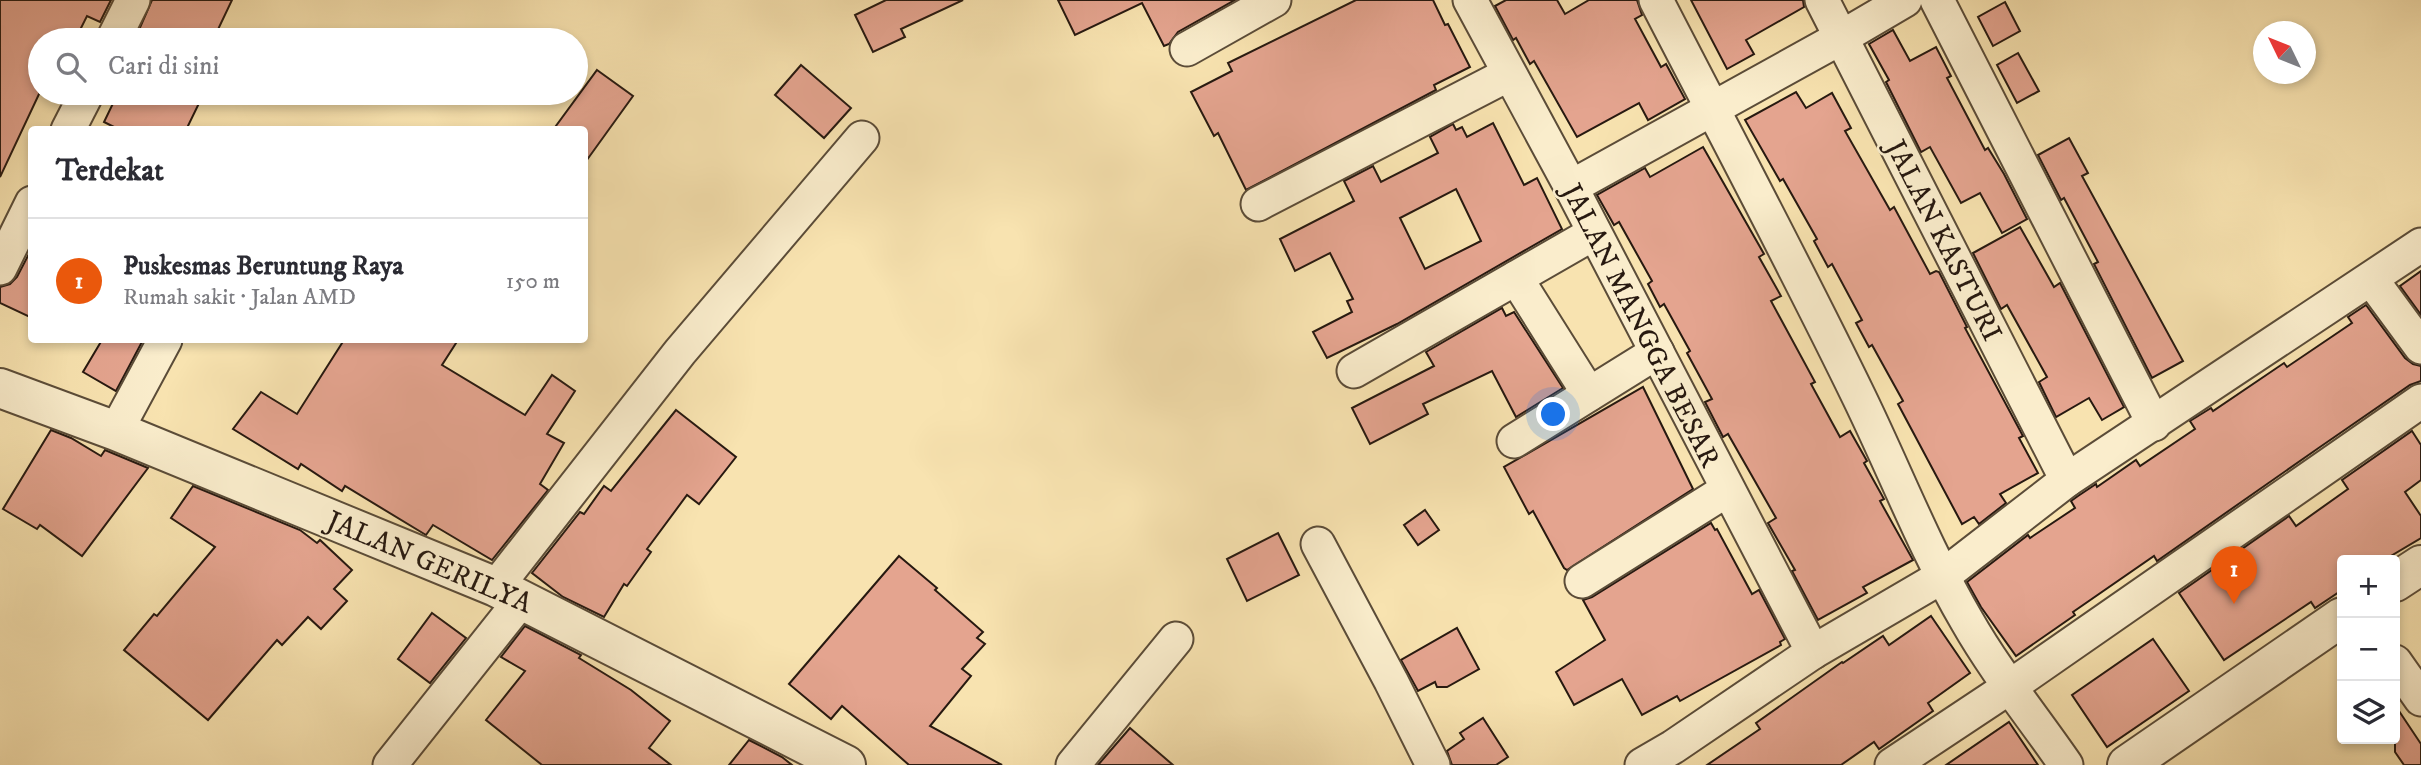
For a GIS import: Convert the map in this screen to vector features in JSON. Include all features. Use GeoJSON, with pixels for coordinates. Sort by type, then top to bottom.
{"type":"FeatureCollection","features":[{"type":"Feature","properties":{"kind":"street"},"geometry":{"type":"LineString","coordinates":[[119,28],[133,0]]}},
{"type":"Feature","properties":{"kind":"street"},"geometry":{"type":"LineString","coordinates":[[1187,49],[1274,0]]}},
{"type":"Feature","properties":{"kind":"street","name":"JALAN MANGGA BESAR"},"geometry":{"type":"LineString","coordinates":[[1470,0],[1571,187],[1813,652]]}},
{"type":"Feature","properties":{"kind":"street"},"geometry":{"type":"LineString","coordinates":[[1656,0],[1858,396],[1967,621],[2008,688],[2039,725],[2066,765]]}},
{"type":"Feature","properties":{"kind":"street","name":"JALAN KASTURI"},"geometry":{"type":"LineString","coordinates":[[1822,0],[2067,480]]}},
{"type":"Feature","properties":{"kind":"street"},"geometry":{"type":"LineString","coordinates":[[1571,187],[1905,0]]}},
{"type":"Feature","properties":{"kind":"street"},"geometry":{"type":"LineString","coordinates":[[1937,0],[2154,424]]}},
{"type":"Feature","properties":{"kind":"street"},"geometry":{"type":"LineString","coordinates":[[1258,205],[1509,74]]}},
{"type":"Feature","properties":{"kind":"street"},"geometry":{"type":"LineString","coordinates":[[70,126],[81,105]]}},
{"type":"Feature","properties":{"kind":"street"},"geometry":{"type":"LineString","coordinates":[[390,765],[680,352],[862,138]]}},
{"type":"Feature","properties":{"kind":"street"},"geometry":{"type":"LineString","coordinates":[[0,268],[28,210]]}},
{"type":"Feature","properties":{"kind":"street"},"geometry":{"type":"LineString","coordinates":[[1354,372],[1594,233]]}},
{"type":"Feature","properties":{"kind":"street"},"geometry":{"type":"LineString","coordinates":[[1642,765],[1813,652],[1943,576],[2067,480],[2421,245]]}},
{"type":"Feature","properties":{"kind":"street"},"geometry":{"type":"LineString","coordinates":[[1517,278],[1589,394]]}},
{"type":"Feature","properties":{"kind":"street"},"geometry":{"type":"LineString","coordinates":[[2371,279],[2421,347]]}},
{"type":"Feature","properties":{"kind":"street"},"geometry":{"type":"LineString","coordinates":[[116,431],[162,343]]}},
{"type":"Feature","properties":{"kind":"street"},"geometry":{"type":"LineString","coordinates":[[1514,440],[1657,352]]}},
{"type":"Feature","properties":{"kind":"street","name":"JALAN GERILYA"},"geometry":{"type":"LineString","coordinates":[[0,388],[116,431],[509,593],[841,764]]}},
{"type":"Feature","properties":{"kind":"street"},"geometry":{"type":"LineString","coordinates":[[1892,765],[2008,688],[2421,401]]}},
{"type":"Feature","properties":{"kind":"street"},"geometry":{"type":"LineString","coordinates":[[1582,581],[1727,490]]}},
{"type":"Feature","properties":{"kind":"street"},"geometry":{"type":"LineString","coordinates":[[1318,544],[1433,765]]}},
{"type":"Feature","properties":{"kind":"street"},"geometry":{"type":"LineString","coordinates":[[2400,579],[2421,565]]}},
{"type":"Feature","properties":{"kind":"street"},"geometry":{"type":"LineString","coordinates":[[2127,765],[2341,618]]}},
{"type":"Feature","properties":{"kind":"street"},"geometry":{"type":"LineString","coordinates":[[1073,765],[1177,639]]}},
{"type":"Feature","properties":{"kind":"street"},"geometry":{"type":"LineString","coordinates":[[2400,669],[2421,699]]}},
{"type":"Feature","properties":{"kind":"building"},"geometry":{"type":"Polygon","coordinates":[[[0,0],[111,0],[100,22],[87,16],[81,28],[28,28],[28,105],[34,105],[0,177],[0,0]]]}},
{"type":"Feature","properties":{"kind":"building"},"geometry":{"type":"Polygon","coordinates":[[[152,0],[232,0],[219,28],[140,28],[152,0]]]}},
{"type":"Feature","properties":{"kind":"building"},"geometry":{"type":"Polygon","coordinates":[[[886,0],[963,0],[901,29],[905,37],[873,52],[855,15],[886,0]]]}},
{"type":"Feature","properties":{"kind":"building"},"geometry":{"type":"Polygon","coordinates":[[[1058,0],[1235,0],[1178,32],[1169,44],[1164,46],[1142,3],[1075,35],[1058,0]]]}},
{"type":"Feature","properties":{"kind":"building"},"geometry":{"type":"Polygon","coordinates":[[[1356,0],[1433,0],[1470,67],[1434,85],[1436,90],[1246,190],[1218,133],[1214,136],[1191,92],[1232,71],[1228,63],[1356,0]]]}},
{"type":"Feature","properties":{"kind":"building"},"geometry":{"type":"Polygon","coordinates":[[[1506,0],[1557,0],[1565,14],[1589,0],[1637,0],[1642,15],[1635,19],[1661,67],[1666,64],[1685,99],[1648,120],[1639,103],[1577,137],[1534,61],[1530,64],[1516,38],[1513,40],[1495,6],[1506,0]]]}},
{"type":"Feature","properties":{"kind":"building"},"geometry":{"type":"Polygon","coordinates":[[[1691,0],[1803,0],[1804,7],[1746,40],[1754,54],[1727,69],[1691,0]]]}},
{"type":"Feature","properties":{"kind":"building"},"geometry":{"type":"Polygon","coordinates":[[[2005,2],[2020,31],[1993,46],[1978,17],[2005,2]]]}},
{"type":"Feature","properties":{"kind":"building"},"geometry":{"type":"Polygon","coordinates":[[[1893,30],[1910,61],[1936,47],[1951,76],[1947,78],[1985,150],[1988,148],[2004,174],[2027,219],[2002,233],[1980,193],[1961,203],[1930,147],[1921,152],[1886,82],[1889,80],[1869,44],[1893,30]]]}},
{"type":"Feature","properties":{"kind":"building"},"geometry":{"type":"Polygon","coordinates":[[[2018,53],[2039,91],[2017,103],[1997,65],[2018,53]]]}},
{"type":"Feature","properties":{"kind":"building"},"geometry":{"type":"Polygon","coordinates":[[[801,65],[851,108],[824,138],[775,95],[801,65]]]}},
{"type":"Feature","properties":{"kind":"building"},"geometry":{"type":"Polygon","coordinates":[[[597,70],[633,96],[588,158],[588,126],[556,126],[571,105],[588,105],[588,82],[597,70]]]}},
{"type":"Feature","properties":{"kind":"building"},"geometry":{"type":"Polygon","coordinates":[[[1796,92],[1806,108],[1832,93],[1851,128],[1845,131],[1890,210],[1894,207],[1930,274],[1939,272],[1967,327],[1965,328],[2023,436],[2019,438],[2038,473],[2000,494],[2006,503],[1979,524],[1974,517],[1962,524],[1898,404],[1903,401],[1872,345],[1869,347],[1856,323],[1862,320],[1832,264],[1828,267],[1814,241],[1817,239],[1745,120],[1796,92]]]}},
{"type":"Feature","properties":{"kind":"building"},"geometry":{"type":"Polygon","coordinates":[[[112,105],[198,105],[188,126],[112,126],[104,122],[112,105]]]}},
{"type":"Feature","properties":{"kind":"building"},"geometry":{"type":"Polygon","coordinates":[[[1493,123],[1524,185],[1537,178],[1562,229],[1397,324],[1327,358],[1313,332],[1352,312],[1347,301],[1353,299],[1330,253],[1295,271],[1280,239],[1354,201],[1344,181],[1373,166],[1381,182],[1438,153],[1430,137],[1453,124],[1456,130],[1462,127],[1467,137],[1493,123]],[[1456,189],[1400,218],[1425,269],[1481,241],[1456,189]]]}},
{"type":"Feature","properties":{"kind":"building"},"geometry":{"type":"Polygon","coordinates":[[[2069,138],[2088,173],[2082,176],[2183,361],[2152,378],[2094,264],[2098,262],[2038,155],[2069,138]]]}},
{"type":"Feature","properties":{"kind":"building"},"geometry":{"type":"Polygon","coordinates":[[[1703,147],[1764,254],[1759,257],[1781,296],[1771,301],[1815,382],[1811,384],[1840,437],[1850,431],[1884,499],[1880,501],[1913,560],[1863,587],[1867,593],[1818,620],[1792,571],[1795,570],[1768,523],[1776,518],[1728,434],[1723,437],[1705,402],[1712,399],[1687,353],[1690,351],[1664,304],[1660,307],[1648,284],[1652,281],[1619,222],[1614,225],[1597,195],[1645,168],[1650,177],[1703,147]]]}},
{"type":"Feature","properties":{"kind":"building"},"geometry":{"type":"Polygon","coordinates":[[[2020,227],[2054,287],[2060,283],[2124,407],[2102,420],[2089,398],[2056,417],[2039,382],[2047,377],[2007,305],[2001,309],[1973,253],[2020,227]]]}},
{"type":"Feature","properties":{"kind":"building"},"geometry":{"type":"Polygon","coordinates":[[[28,256],[28,316],[0,303],[0,287],[10,284],[17,277],[28,256]]]}},
{"type":"Feature","properties":{"kind":"building"},"geometry":{"type":"Polygon","coordinates":[[[2421,271],[2421,315],[2400,286],[2421,271]]]}},
{"type":"Feature","properties":{"kind":"building"},"geometry":{"type":"Polygon","coordinates":[[[2366,305],[2405,358],[2421,366],[2421,381],[2410,385],[2157,561],[2154,556],[2073,612],[2075,615],[2016,656],[1981,607],[1967,582],[2028,535],[2030,538],[2075,508],[2071,501],[2078,496],[2096,484],[2097,487],[2136,460],[2140,466],[2195,429],[2190,421],[2211,408],[2213,411],[2284,363],[2287,367],[2352,323],[2348,317],[2366,305]]]}},
{"type":"Feature","properties":{"kind":"building"},"geometry":{"type":"Polygon","coordinates":[[[1502,308],[1506,316],[1514,312],[1563,388],[1516,417],[1492,371],[1423,404],[1428,414],[1370,444],[1352,408],[1434,366],[1426,352],[1502,308]]]}},
{"type":"Feature","properties":{"kind":"building"},"geometry":{"type":"Polygon","coordinates":[[[100,343],[141,343],[116,391],[83,372],[100,343]]]}},
{"type":"Feature","properties":{"kind":"building"},"geometry":{"type":"Polygon","coordinates":[[[342,343],[456,343],[442,365],[525,415],[552,375],[575,391],[547,434],[564,443],[540,484],[548,490],[492,560],[433,525],[426,535],[345,486],[342,491],[301,464],[298,469],[233,429],[261,392],[297,414],[342,343]]]}},
{"type":"Feature","properties":{"kind":"building"},"geometry":{"type":"Polygon","coordinates":[[[1643,387],[1693,489],[1567,570],[1533,511],[1529,514],[1504,467],[1643,387]]]}},
{"type":"Feature","properties":{"kind":"building"},"geometry":{"type":"Polygon","coordinates":[[[676,410],[736,457],[699,504],[687,495],[647,549],[651,552],[627,586],[624,584],[604,617],[563,597],[532,573],[580,512],[584,514],[604,486],[611,491],[676,410]]]}},
{"type":"Feature","properties":{"kind":"building"},"geometry":{"type":"Polygon","coordinates":[[[51,430],[71,438],[101,456],[105,450],[148,468],[82,556],[40,525],[37,529],[3,509],[51,430]]]}},
{"type":"Feature","properties":{"kind":"building"},"geometry":{"type":"Polygon","coordinates":[[[2412,431],[2421,445],[2421,480],[2405,492],[2421,516],[2421,538],[2392,555],[2337,555],[2337,593],[2315,608],[2311,602],[2224,660],[2179,593],[2289,516],[2296,526],[2348,489],[2342,480],[2412,431]]]}},
{"type":"Feature","properties":{"kind":"building"},"geometry":{"type":"Polygon","coordinates":[[[193,486],[300,530],[317,543],[320,540],[352,570],[334,589],[347,601],[321,629],[308,617],[282,645],[277,640],[208,720],[124,650],[154,614],[157,616],[215,547],[171,518],[193,486]]]}},
{"type":"Feature","properties":{"kind":"building"},"geometry":{"type":"Polygon","coordinates":[[[1425,510],[1439,530],[1418,545],[1404,525],[1425,510]]]}},
{"type":"Feature","properties":{"kind":"building"},"geometry":{"type":"Polygon","coordinates":[[[1711,523],[1715,530],[1717,529],[1752,594],[1759,590],[1785,639],[1780,642],[1781,645],[1680,701],[1677,696],[1642,715],[1622,679],[1574,705],[1556,672],[1605,640],[1583,600],[1711,523]]]}},
{"type":"Feature","properties":{"kind":"building"},"geometry":{"type":"Polygon","coordinates":[[[1278,533],[1299,575],[1247,601],[1227,559],[1278,533]]]}},
{"type":"Feature","properties":{"kind":"building"},"geometry":{"type":"Polygon","coordinates":[[[899,556],[983,632],[977,638],[985,644],[962,669],[971,676],[930,726],[1002,765],[909,765],[842,706],[831,719],[789,684],[899,556]]]}},
{"type":"Feature","properties":{"kind":"building"},"geometry":{"type":"Polygon","coordinates":[[[432,613],[466,638],[430,683],[398,659],[432,613]]]}},
{"type":"Feature","properties":{"kind":"building"},"geometry":{"type":"Polygon","coordinates":[[[1931,616],[1970,673],[1928,703],[1933,711],[1879,749],[1874,742],[1841,765],[1707,765],[1760,729],[1756,723],[1842,662],[1883,636],[1889,645],[1931,616]]]}},
{"type":"Feature","properties":{"kind":"building"},"geometry":{"type":"Polygon","coordinates":[[[525,626],[581,655],[579,658],[631,690],[670,721],[649,748],[671,765],[542,765],[486,720],[525,671],[501,657],[525,626]]]}},
{"type":"Feature","properties":{"kind":"building"},"geometry":{"type":"Polygon","coordinates":[[[1457,628],[1479,669],[1447,687],[1437,687],[1435,682],[1418,691],[1401,660],[1457,628]]]}},
{"type":"Feature","properties":{"kind":"building"},"geometry":{"type":"Polygon","coordinates":[[[2153,639],[2189,691],[2107,747],[2072,695],[2153,639]]]}},
{"type":"Feature","properties":{"kind":"building"},"geometry":{"type":"Polygon","coordinates":[[[2400,712],[2421,744],[2421,765],[2404,765],[2395,752],[2395,744],[2400,744],[2400,712]]]}},
{"type":"Feature","properties":{"kind":"building"},"geometry":{"type":"Polygon","coordinates":[[[1483,718],[1508,757],[1496,765],[1452,765],[1447,751],[1464,739],[1460,733],[1483,718]]]}},
{"type":"Feature","properties":{"kind":"building"},"geometry":{"type":"Polygon","coordinates":[[[2009,722],[2038,765],[1946,765],[2009,722]]]}},
{"type":"Feature","properties":{"kind":"building"},"geometry":{"type":"Polygon","coordinates":[[[1130,728],[1173,765],[1098,765],[1130,728]]]}},
{"type":"Feature","properties":{"kind":"building"},"geometry":{"type":"Polygon","coordinates":[[[749,740],[782,757],[792,765],[729,765],[749,740]]]}},
{"type":"Feature","properties":{"kind":"place","name":"Puskesmas Beruntung Raya"},"geometry":{"type":"Point","coordinates":[2234,604]}}]}
